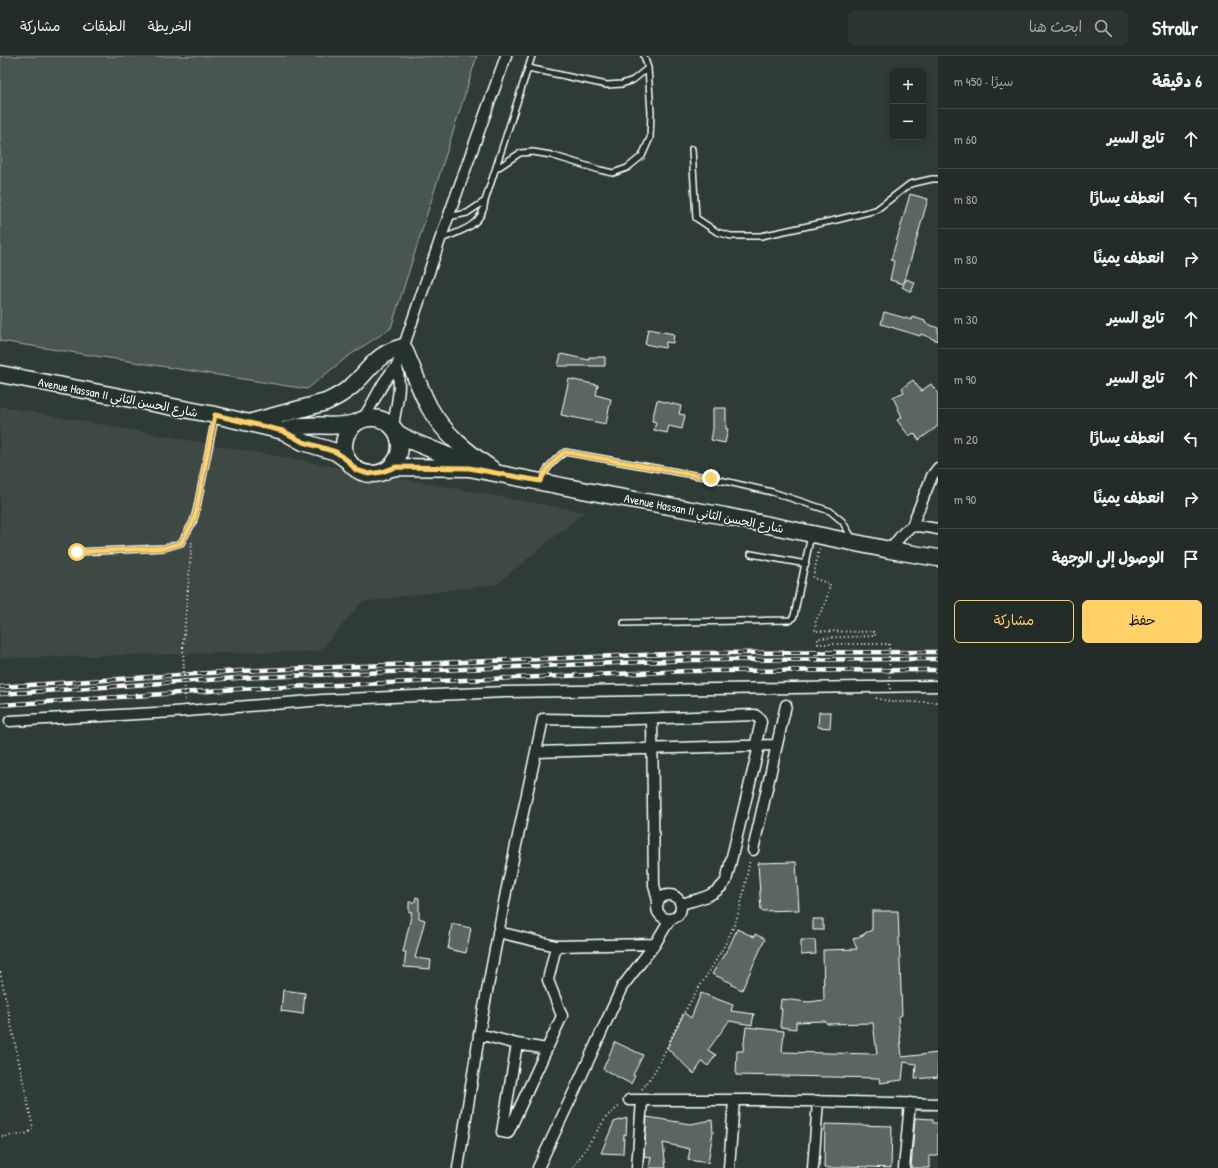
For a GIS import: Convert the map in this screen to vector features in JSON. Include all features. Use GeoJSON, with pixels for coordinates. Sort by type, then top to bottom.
{"type":"FeatureCollection","features":[{"type":"Feature","properties":{"kind":"main road"},"geometry":{"type":"LineString","coordinates":[[248,423],[326,402],[351,387],[376,360],[389,352],[403,347],[428,406],[442,426],[460,446],[499,473]]}},
{"type":"Feature","properties":{"kind":"main road","name":"Avenue Hassan II شارع الحسن الثاني"},"geometry":{"type":"LineString","coordinates":[[0,374],[215,415],[283,431],[303,442],[336,452],[347,460]]}},
{"type":"Feature","properties":{"kind":"main road"},"geometry":{"type":"LineString","coordinates":[[368,418],[382,420],[395,430],[400,439],[400,452],[397,459],[388,469],[376,474],[362,473],[347,460],[344,453],[344,440],[350,428],[358,421],[368,418]]}},
{"type":"Feature","properties":{"kind":"main road","name":"Avenue Hassan II شارع الحسن الثاني"},"geometry":{"type":"LineString","coordinates":[[283,431],[297,426],[341,426],[358,421]]}},
{"type":"Feature","properties":{"kind":"main road","name":"Avenue Hassan II شارع الحسن الثاني"},"geometry":{"type":"LineString","coordinates":[[395,430],[409,440],[454,458],[469,468]]}},
{"type":"Feature","properties":{"kind":"main road","name":"Avenue Hassan II شارع الحسن الثاني"},"geometry":{"type":"LineString","coordinates":[[388,469],[396,467],[469,468],[725,516],[936,559]]}},
{"type":"Feature","properties":{"kind":"street"},"geometry":{"type":"LineString","coordinates":[[358,421],[369,410],[384,381],[397,366],[448,217],[506,56]]}},
{"type":"Feature","properties":{"kind":"street"},"geometry":{"type":"LineString","coordinates":[[395,430],[400,392],[400,381],[397,366]]}},
{"type":"Feature","properties":{"kind":"street"},"geometry":{"type":"LineString","coordinates":[[912,526],[932,476],[938,468]]}},
{"type":"Feature","properties":{"kind":"street"},"geometry":{"type":"LineString","coordinates":[[890,550],[906,530],[912,526],[938,529]]}},
{"type":"Feature","properties":{"kind":"street"},"geometry":{"type":"LineString","coordinates":[[10,721],[174,712],[323,700],[505,692],[938,686]]}},
{"type":"Feature","properties":{"kind":"street"},"geometry":{"type":"LineString","coordinates":[[753,850],[786,705]]}},
{"type":"Feature","properties":{"kind":"street"},"geometry":{"type":"LineString","coordinates":[[458,1168],[479,1034],[498,932],[543,719],[606,720],[755,715],[758,717],[761,722],[757,747],[726,881],[719,890],[710,896],[681,904]]}},
{"type":"Feature","properties":{"kind":"street"},"geometry":{"type":"LineString","coordinates":[[652,719],[654,886],[658,901],[657,910],[662,917],[670,919],[678,916],[680,912],[680,900],[673,895],[664,895],[658,901]]}},
{"type":"Feature","properties":{"kind":"street"},"geometry":{"type":"LineString","coordinates":[[536,752],[757,747],[776,745]]}},
{"type":"Feature","properties":{"kind":"street"},"geometry":{"type":"LineString","coordinates":[[538,1168],[622,987],[655,944],[670,919]]}},
{"type":"Feature","properties":{"kind":"street"},"geometry":{"type":"LineString","coordinates":[[498,932],[556,946],[655,944]]}},
{"type":"Feature","properties":{"kind":"street"},"geometry":{"type":"LineString","coordinates":[[517,1044],[502,1132],[508,1133],[562,1016],[548,980],[556,946]]}},
{"type":"Feature","properties":{"kind":"street"},"geometry":{"type":"LineString","coordinates":[[479,1034],[517,1044],[547,1049]]}},
{"type":"Feature","properties":{"kind":"street"},"geometry":{"type":"LineString","coordinates":[[630,1100],[818,1101],[938,1104]]}},
{"type":"Feature","properties":{"kind":"street"},"geometry":{"type":"LineString","coordinates":[[637,1168],[642,1100]]}},
{"type":"Feature","properties":{"kind":"street"},"geometry":{"type":"LineString","coordinates":[[729,1168],[734,1100]]}},
{"type":"Feature","properties":{"kind":"street"},"geometry":{"type":"LineString","coordinates":[[813,1168],[818,1101]]}},
{"type":"Feature","properties":{"kind":"street"},"geometry":{"type":"LineString","coordinates":[[904,1168],[910,1103]]}},
{"type":"Feature","properties":{"kind":"lane"},"geometry":{"type":"LineString","coordinates":[[440,240],[472,226],[477,222],[483,212],[485,201],[532,56]]}},
{"type":"Feature","properties":{"kind":"lane"},"geometry":{"type":"LineString","coordinates":[[496,169],[520,153],[533,152],[551,155],[613,173],[627,168],[642,156],[650,138],[651,113],[648,68],[644,56]]}},
{"type":"Feature","properties":{"kind":"lane"},"geometry":{"type":"LineString","coordinates":[[528,68],[607,85],[622,84],[633,80],[648,68]]}},
{"type":"Feature","properties":{"kind":"lane"},"geometry":{"type":"LineString","coordinates":[[692,149],[696,218],[717,232],[731,236],[761,236],[876,210],[910,184],[938,179]]}},
{"type":"Feature","properties":{"kind":"lane"},"geometry":{"type":"LineString","coordinates":[[448,217],[467,213],[485,201]]}},
{"type":"Feature","properties":{"kind":"lane"},"geometry":{"type":"LineString","coordinates":[[77,552],[164,548],[181,543],[193,522],[196,512],[215,415]]}},
{"type":"Feature","properties":{"kind":"lane"},"geometry":{"type":"LineString","coordinates":[[540,481],[548,466],[565,452],[711,478],[772,492],[830,511],[842,521],[856,543]]}},
{"type":"Feature","properties":{"kind":"lane"},"geometry":{"type":"LineString","coordinates":[[624,623],[791,620],[794,616],[806,564],[817,535]]}},
{"type":"Feature","properties":{"kind":"lane"},"geometry":{"type":"LineString","coordinates":[[751,554],[806,564]]}},
{"type":"Feature","properties":{"kind":"path"},"geometry":{"type":"LineString","coordinates":[[817,535],[813,578],[830,584],[824,604],[816,620],[815,631],[875,632],[875,636],[818,638],[818,644],[889,644],[890,695]]}},
{"type":"Feature","properties":{"kind":"path"},"geometry":{"type":"LineString","coordinates":[[185,700],[182,647],[191,546]]}},
{"type":"Feature","properties":{"kind":"path"},"geometry":{"type":"LineString","coordinates":[[898,702],[938,702]]}},
{"type":"Feature","properties":{"kind":"path"},"geometry":{"type":"LineString","coordinates":[[572,1168],[607,1116],[638,1094],[650,1080],[679,1022],[710,973],[733,930],[739,912],[753,850]]}},
{"type":"Feature","properties":{"kind":"path"},"geometry":{"type":"LineString","coordinates":[[0,972],[33,1125],[32,1129],[25,1134],[0,1137]]}},
{"type":"Feature","properties":{"kind":"shaded area"},"geometry":{"type":"Polygon","coordinates":[[[0,56],[477,56],[391,328],[347,357],[307,389],[0,341],[0,56]]]}},
{"type":"Feature","properties":{"kind":"shaded area"},"geometry":{"type":"Polygon","coordinates":[[[0,406],[585,512],[497,584],[362,602],[320,651],[0,658],[0,406]]]}},
{"type":"Feature","properties":{"kind":"building"},"geometry":{"type":"Polygon","coordinates":[[[910,194],[928,199],[904,283],[907,279],[915,283],[911,292],[902,287],[904,284],[890,280],[894,261],[891,260],[910,194]]]}},
{"type":"Feature","properties":{"kind":"building"},"geometry":{"type":"Polygon","coordinates":[[[884,312],[912,320],[913,317],[925,321],[925,323],[938,328],[938,341],[921,334],[920,336],[881,324],[884,312]]]}},
{"type":"Feature","properties":{"kind":"building"},"geometry":{"type":"Polygon","coordinates":[[[648,329],[674,334],[673,343],[666,342],[665,348],[645,344],[648,329]]]}},
{"type":"Feature","properties":{"kind":"building"},"geometry":{"type":"Polygon","coordinates":[[[561,354],[589,360],[589,357],[605,357],[605,366],[558,366],[561,354]]]}},
{"type":"Feature","properties":{"kind":"building"},"geometry":{"type":"Polygon","coordinates":[[[569,379],[598,385],[596,395],[611,399],[606,424],[561,415],[569,379]]]}},
{"type":"Feature","properties":{"kind":"building"},"geometry":{"type":"Polygon","coordinates":[[[913,380],[921,391],[931,384],[938,394],[938,426],[919,440],[914,433],[909,436],[897,420],[902,417],[893,397],[904,392],[902,388],[913,380]]]}},
{"type":"Feature","properties":{"kind":"building"},"geometry":{"type":"Polygon","coordinates":[[[657,400],[681,406],[679,414],[685,415],[682,429],[669,426],[667,433],[654,430],[656,422],[652,421],[657,400]]]}},
{"type":"Feature","properties":{"kind":"building"},"geometry":{"type":"Polygon","coordinates":[[[713,408],[726,408],[726,429],[728,429],[725,443],[711,440],[713,429],[713,408]]]}},
{"type":"Feature","properties":{"kind":"building"},"geometry":{"type":"Polygon","coordinates":[[[819,712],[831,712],[830,728],[818,727],[819,712]]]}},
{"type":"Feature","properties":{"kind":"building"},"geometry":{"type":"Polygon","coordinates":[[[796,862],[799,910],[761,911],[758,863],[796,862]]]}},
{"type":"Feature","properties":{"kind":"building"},"geometry":{"type":"Polygon","coordinates":[[[416,897],[419,898],[419,918],[425,920],[415,958],[431,960],[430,969],[404,967],[406,952],[403,952],[412,912],[409,912],[409,902],[415,902],[416,897]]]}},
{"type":"Feature","properties":{"kind":"building"},"geometry":{"type":"Polygon","coordinates":[[[872,911],[898,911],[902,1015],[898,1017],[902,1057],[938,1053],[938,1077],[915,1079],[916,1064],[904,1062],[902,1080],[880,1083],[879,1078],[736,1075],[737,1051],[743,1051],[746,1027],[784,1031],[782,1052],[877,1054],[873,1023],[827,1024],[825,1021],[796,1022],[796,1029],[780,1027],[782,1009],[780,1009],[781,999],[809,1002],[824,1000],[823,950],[857,949],[853,939],[872,930],[872,911]]]}},
{"type":"Feature","properties":{"kind":"building"},"geometry":{"type":"Polygon","coordinates":[[[813,919],[823,919],[823,930],[813,930],[813,919]]]}},
{"type":"Feature","properties":{"kind":"building"},"geometry":{"type":"Polygon","coordinates":[[[452,924],[471,928],[466,953],[448,949],[452,924]]]}},
{"type":"Feature","properties":{"kind":"building"},"geometry":{"type":"Polygon","coordinates":[[[737,929],[754,937],[755,934],[765,939],[742,990],[732,985],[732,983],[712,974],[730,945],[737,929]]]}},
{"type":"Feature","properties":{"kind":"building"},"geometry":{"type":"Polygon","coordinates":[[[801,940],[815,940],[816,954],[801,955],[801,940]]]}},
{"type":"Feature","properties":{"kind":"building"},"geometry":{"type":"Polygon","coordinates":[[[283,990],[305,993],[303,1014],[281,1011],[283,990]]]}},
{"type":"Feature","properties":{"kind":"building"},"geometry":{"type":"Polygon","coordinates":[[[701,993],[733,1005],[731,1011],[754,1014],[752,1025],[729,1021],[708,1050],[716,1055],[708,1066],[702,1062],[694,1074],[667,1048],[684,1013],[691,1018],[701,993]]]}},
{"type":"Feature","properties":{"kind":"building"},"geometry":{"type":"Polygon","coordinates":[[[615,1042],[643,1055],[633,1075],[635,1076],[631,1084],[603,1069],[615,1042]]]}},
{"type":"Feature","properties":{"kind":"building"},"geometry":{"type":"Polygon","coordinates":[[[647,1117],[690,1124],[712,1120],[713,1132],[708,1163],[688,1160],[690,1149],[663,1143],[666,1168],[649,1168],[651,1157],[644,1156],[647,1117]]]}},
{"type":"Feature","properties":{"kind":"building"},"geometry":{"type":"Polygon","coordinates":[[[627,1118],[626,1135],[624,1134],[623,1154],[601,1153],[614,1122],[627,1118]]]}},
{"type":"Feature","properties":{"kind":"building"},"geometry":{"type":"Polygon","coordinates":[[[915,1118],[933,1119],[933,1123],[938,1123],[938,1156],[929,1156],[929,1168],[911,1168],[915,1118]]]}},
{"type":"Feature","properties":{"kind":"building"},"geometry":{"type":"Polygon","coordinates":[[[825,1124],[892,1126],[891,1168],[843,1166],[843,1168],[824,1168],[825,1124]]]}},
{"type":"Feature","properties":{"kind":"railway"},"geometry":{"type":"LineString","coordinates":[[0,687],[239,671],[694,653],[938,652]]}},
{"type":"Feature","properties":{"kind":"railway"},"geometry":{"type":"LineString","coordinates":[[0,694],[237,678],[692,660],[938,659]]}},
{"type":"Feature","properties":{"kind":"railway"},"geometry":{"type":"LineString","coordinates":[[0,705],[238,689],[688,671],[938,670]]}},
{"type":"Feature","properties":{"kind":"route"},"geometry":{"type":"LineString","coordinates":[[77,552],[164,548],[181,543],[193,522],[196,512],[215,415],[283,431],[303,442],[336,452],[347,460],[356,470],[369,474],[376,474],[396,467],[469,468],[540,481],[548,466],[565,452],[711,478]]}}]}
